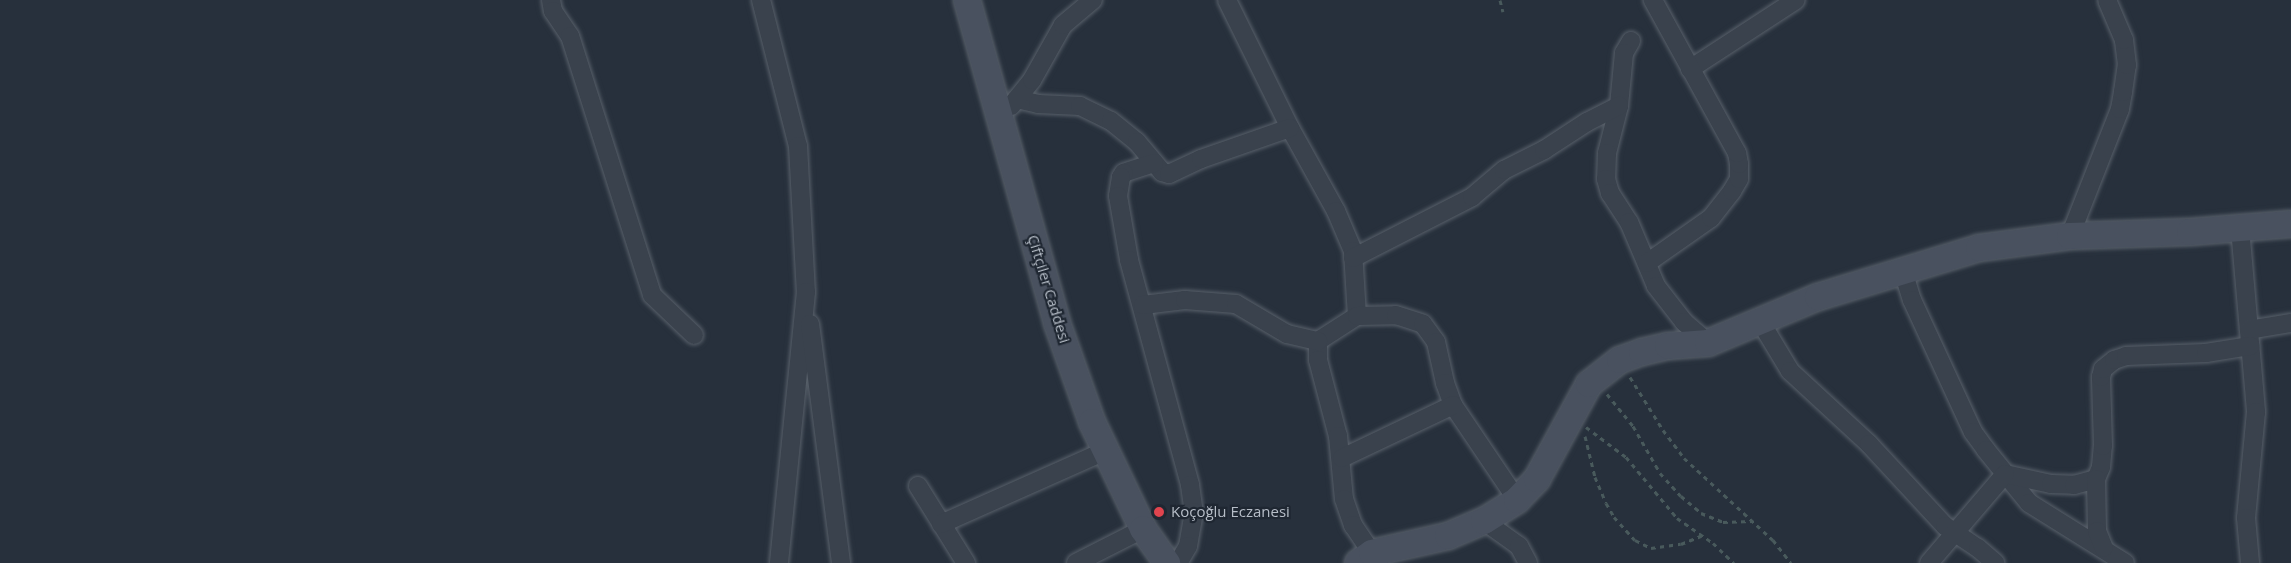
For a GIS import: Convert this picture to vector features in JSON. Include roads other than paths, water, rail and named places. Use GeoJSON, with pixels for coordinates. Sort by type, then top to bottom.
{"type":"FeatureCollection","features":[{"type":"Feature","properties":{"kind":"street"},"geometry":{"type":"LineString","coordinates":[[551,0],[553,11],[570,36],[652,295],[694,335]]}},
{"type":"Feature","properties":{"kind":"street"},"geometry":{"type":"LineString","coordinates":[[761,0],[798,146],[806,292],[841,563]]}},
{"type":"Feature","properties":{"kind":"street","name":"Çiftçiler Caddesi"},"geometry":{"type":"LineString","coordinates":[[967,0],[1057,323],[1092,422],[1143,529],[1167,563]]}},
{"type":"Feature","properties":{"kind":"street"},"geometry":{"type":"LineString","coordinates":[[1000,118],[1032,80],[1063,25],[1093,0]]}},
{"type":"Feature","properties":{"kind":"street"},"geometry":{"type":"LineString","coordinates":[[1227,0],[1290,128],[1336,211],[1353,258],[1357,316]]}},
{"type":"Feature","properties":{"kind":"street"},"geometry":{"type":"LineString","coordinates":[[1647,262],[1711,218],[1739,179],[1737,153],[1653,0]]}},
{"type":"Feature","properties":{"kind":"street"},"geometry":{"type":"LineString","coordinates":[[1690,69],[1796,0]]}},
{"type":"Feature","properties":{"kind":"street"},"geometry":{"type":"LineString","coordinates":[[2070,236],[2120,109],[2123,92],[2126,54],[2111,3]]}},
{"type":"Feature","properties":{"kind":"street"},"geometry":{"type":"LineString","coordinates":[[1630,41],[1622,66],[1619,106],[1607,153],[1606,179],[1610,193],[1629,222],[1656,285],[1668,303],[1708,343]]}},
{"type":"Feature","properties":{"kind":"street"},"geometry":{"type":"LineString","coordinates":[[1017,99],[1038,104],[1080,106],[1111,121],[1137,142],[1154,164],[1168,174],[1201,159],[1290,128]]}},
{"type":"Feature","properties":{"kind":"street"},"geometry":{"type":"LineString","coordinates":[[1353,258],[1472,197],[1504,170],[1544,150],[1587,122],[1619,106]]}},
{"type":"Feature","properties":{"kind":"street"},"geometry":{"type":"LineString","coordinates":[[1154,164],[1124,173],[1121,177],[1118,196],[1129,260],[1190,485],[1194,512],[1188,546],[1178,563]]}},
{"type":"Feature","properties":{"kind":"street"},"geometry":{"type":"LineString","coordinates":[[1318,340],[1318,360],[1342,458],[1340,479],[1344,499],[1365,558],[1449,536],[1484,521],[1516,500],[1537,479],[1589,384],[1620,360],[1668,346],[1708,343],[1818,297],[1979,248],[2070,236],[2291,224]]}},
{"type":"Feature","properties":{"kind":"street"},"geometry":{"type":"LineString","coordinates":[[2240,228],[2256,412],[2246,519],[2250,563]]}},
{"type":"Feature","properties":{"kind":"street"},"geometry":{"type":"LineString","coordinates":[[1903,271],[1912,300],[1973,432],[2029,503],[2125,563]]}},
{"type":"Feature","properties":{"kind":"street"},"geometry":{"type":"LineString","coordinates":[[779,563],[806,292]]}},
{"type":"Feature","properties":{"kind":"street"},"geometry":{"type":"LineString","coordinates":[[1143,305],[1185,300],[1236,304],[1287,334],[1318,340],[1357,316],[1396,315],[1423,324],[1436,342],[1453,405],[1516,500]]}},
{"type":"Feature","properties":{"kind":"street"},"geometry":{"type":"LineString","coordinates":[[1760,321],[1790,371],[1869,444],[1945,526],[1978,548],[1995,563]]}},
{"type":"Feature","properties":{"kind":"street"},"geometry":{"type":"LineString","coordinates":[[2104,548],[2097,531],[2096,480],[2101,467],[2103,446],[2101,377],[2103,369],[2114,360],[2126,356],[2206,353],[2291,323]]}},
{"type":"Feature","properties":{"kind":"street"},"geometry":{"type":"LineString","coordinates":[[1342,458],[1453,405]]}},
{"type":"Feature","properties":{"kind":"street"},"geometry":{"type":"LineString","coordinates":[[941,524],[1105,451]]}},
{"type":"Feature","properties":{"kind":"street"},"geometry":{"type":"LineString","coordinates":[[2005,474],[2051,484],[2074,484],[2096,480]]}},
{"type":"Feature","properties":{"kind":"street"},"geometry":{"type":"LineString","coordinates":[[1929,563],[2005,474]]}},
{"type":"Feature","properties":{"kind":"street"},"geometry":{"type":"LineString","coordinates":[[918,486],[966,563]]}},
{"type":"Feature","properties":{"kind":"street"},"geometry":{"type":"LineString","coordinates":[[1484,521],[1519,546],[1528,563]]}},
{"type":"Feature","properties":{"kind":"street"},"geometry":{"type":"LineString","coordinates":[[1076,563],[1143,529]]}},
{"type":"Feature","properties":{"kind":"place","name":"Koçoğlu Eczanesi"},"geometry":{"type":"Point","coordinates":[1159,512]}}]}
